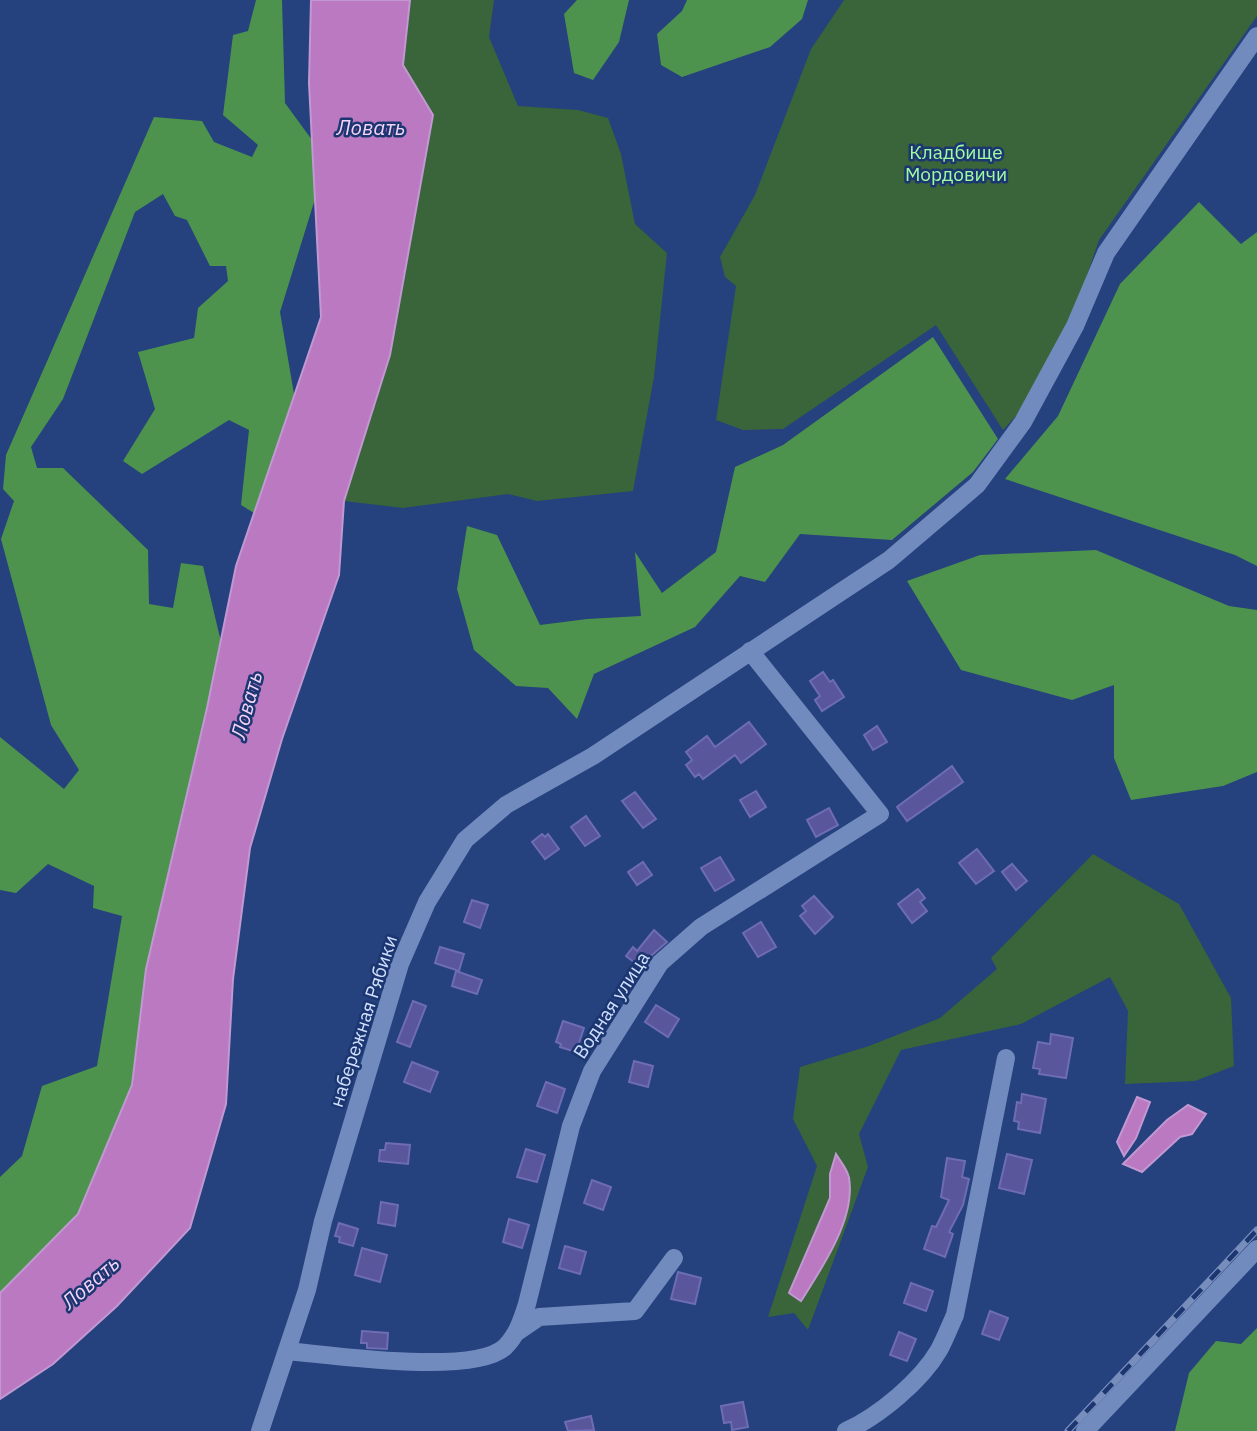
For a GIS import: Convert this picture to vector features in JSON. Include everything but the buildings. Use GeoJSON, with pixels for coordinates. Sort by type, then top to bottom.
{"type":"FeatureCollection","features":[{"type":"Feature","properties":{"kind":"street","name":"набережная Рябики"},"geometry":{"type":"LineString","coordinates":[[260,1431],[307,1290],[323,1221],[400,964],[428,902],[466,840],[506,805],[593,756],[889,560],[977,485],[1029,410],[1075,326],[1106,253],[1257,36]]}},
{"type":"Feature","properties":{"kind":"street","name":"Водная улица"},"geometry":{"type":"LineString","coordinates":[[517,1332],[527,1304],[571,1126],[592,1071],[660,963],[701,927],[880,814],[750,651]]}},
{"type":"Feature","properties":{"kind":"street"},"geometry":{"type":"LineString","coordinates":[[846,1431],[862,1424],[900,1396],[938,1352],[955,1315],[1006,1058]]}},
{"type":"Feature","properties":{"kind":"street"},"geometry":{"type":"LineString","coordinates":[[1085,1431],[1257,1249]]}},
{"type":"Feature","properties":{"kind":"street"},"geometry":{"type":"LineString","coordinates":[[287,1351],[440,1363],[480,1359],[503,1349],[517,1332],[539,1317],[635,1311],[674,1258]]}},
{"type":"Feature","properties":{"kind":"green space"},"geometry":{"type":"Polygon","coordinates":[[[256,0],[282,0],[285,103],[312,140],[315,199],[280,312],[294,394],[254,513],[241,505],[249,430],[229,420],[142,474],[123,461],[155,409],[138,352],[194,338],[198,308],[228,281],[226,266],[210,266],[187,220],[175,216],[163,194],[135,212],[63,399],[31,447],[37,468],[63,468],[148,550],[149,604],[173,608],[181,563],[203,566],[221,642],[146,969],[132,1085],[78,1214],[0,1293],[0,1177],[22,1156],[42,1086],[97,1066],[122,916],[93,908],[94,886],[48,864],[16,893],[0,890],[0,737],[64,789],[79,770],[51,725],[1,539],[14,501],[3,489],[6,455],[154,117],[202,121],[214,142],[252,157],[258,145],[223,115],[233,35],[248,31],[256,0]]]}},
{"type":"Feature","properties":{"kind":"green space"},"geometry":{"type":"Polygon","coordinates":[[[410,0],[494,0],[489,37],[518,106],[578,110],[608,118],[621,154],[635,224],[667,253],[654,377],[633,491],[537,501],[508,494],[403,508],[344,501],[390,355],[432,115],[403,65],[410,0]]]}},
{"type":"Feature","properties":{"kind":"green space"},"geometry":{"type":"Polygon","coordinates":[[[577,0],[629,0],[619,42],[593,80],[574,73],[564,14],[577,0]]]}},
{"type":"Feature","properties":{"kind":"green space"},"geometry":{"type":"Polygon","coordinates":[[[687,0],[808,0],[802,19],[770,47],[682,77],[661,65],[657,34],[682,11],[687,0]]]}},
{"type":"Feature","properties":{"kind":"green space","name":"Кладбище Мордовичи"},"geometry":{"type":"Polygon","coordinates":[[[844,0],[1257,0],[1257,16],[1099,240],[1078,302],[1019,413],[1003,430],[936,325],[783,429],[743,430],[716,420],[736,286],[725,277],[720,257],[755,195],[811,49],[844,0]]]}},
{"type":"Feature","properties":{"kind":"green space"},"geometry":{"type":"Polygon","coordinates":[[[1199,202],[1241,244],[1257,232],[1257,566],[1235,555],[1005,479],[1058,416],[1120,284],[1199,202]]]}},
{"type":"Feature","properties":{"kind":"green space"},"geometry":{"type":"Polygon","coordinates":[[[933,337],[998,439],[973,472],[892,540],[800,534],[765,582],[740,576],[695,627],[594,674],[577,719],[548,688],[516,686],[474,650],[457,589],[467,526],[497,535],[540,625],[641,616],[635,552],[662,593],[716,552],[735,467],[783,445],[933,337]]]}},
{"type":"Feature","properties":{"kind":"green space"},"geometry":{"type":"Polygon","coordinates":[[[1096,550],[1229,606],[1257,610],[1257,772],[1223,786],[1131,800],[1114,758],[1114,685],[1072,700],[961,670],[907,581],[980,555],[1096,550]]]}},
{"type":"Feature","properties":{"kind":"green space"},"geometry":{"type":"Polygon","coordinates":[[[1093,854],[1179,904],[1231,998],[1234,1066],[1195,1081],[1125,1084],[1128,1011],[1110,977],[1021,1024],[901,1050],[859,1134],[868,1167],[808,1330],[794,1313],[768,1317],[817,1166],[793,1119],[800,1067],[869,1046],[940,1018],[997,969],[991,958],[1093,854]]]}},
{"type":"Feature","properties":{"kind":"green space"},"geometry":{"type":"Polygon","coordinates":[[[1257,1328],[1257,1431],[1175,1431],[1189,1373],[1216,1341],[1241,1344],[1257,1328]]]}},
{"type":"Feature","properties":{"kind":"water","name":"Ловать"},"geometry":{"type":"Polygon","coordinates":[[[311,0],[410,0],[403,65],[433,115],[390,355],[344,501],[339,575],[282,739],[250,848],[233,979],[226,1104],[190,1228],[117,1306],[53,1364],[0,1399],[0,1293],[78,1214],[132,1085],[146,969],[207,708],[236,566],[321,317],[309,83],[311,0]]]}},
{"type":"Feature","properties":{"kind":"water"},"geometry":{"type":"Polygon","coordinates":[[[1137,1097],[1150,1102],[1136,1138],[1124,1156],[1117,1142],[1137,1097]]]}},
{"type":"Feature","properties":{"kind":"water"},"geometry":{"type":"Polygon","coordinates":[[[1188,1105],[1206,1114],[1192,1134],[1180,1137],[1142,1172],[1123,1164],[1167,1120],[1188,1105]]]}},
{"type":"Feature","properties":{"kind":"water"},"geometry":{"type":"Polygon","coordinates":[[[836,1154],[849,1178],[847,1209],[836,1242],[801,1301],[789,1293],[830,1198],[830,1174],[836,1154]]]}},
{"type":"Feature","properties":{"kind":"railway"},"geometry":{"type":"LineString","coordinates":[[1068,1431],[1257,1230]]}}]}
